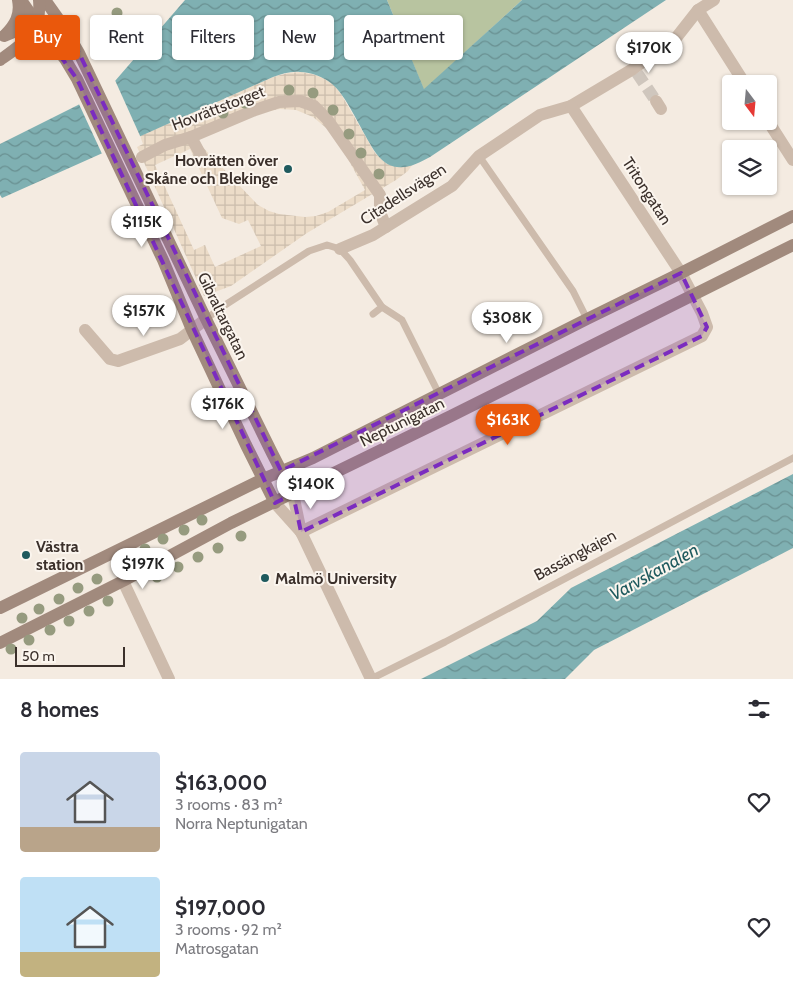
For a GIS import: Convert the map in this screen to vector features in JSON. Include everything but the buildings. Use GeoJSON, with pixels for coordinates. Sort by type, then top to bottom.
{"type":"FeatureCollection","features":[{"type":"Feature","properties":{"kind":"street"},"geometry":{"type":"LineString","coordinates":[[20,0],[31,15]]}},
{"type":"Feature","properties":{"kind":"street"},"geometry":{"type":"LineString","coordinates":[[2,38],[19,16],[20,0]]}},
{"type":"Feature","properties":{"kind":"street"},"geometry":{"type":"LineString","coordinates":[[39,0],[39,15]]}},
{"type":"Feature","properties":{"kind":"street"},"geometry":{"type":"LineString","coordinates":[[45,0],[56,15]]}},
{"type":"Feature","properties":{"kind":"street","name":"Citadellsvägen"},"geometry":{"type":"LineString","coordinates":[[340,249],[386,228],[452,186],[480,156],[540,115],[571,106],[635,71],[676,38],[698,10],[714,0]]}},
{"type":"Feature","properties":{"kind":"street"},"geometry":{"type":"LineString","coordinates":[[698,10],[738,75]]}},
{"type":"Feature","properties":{"kind":"street"},"geometry":{"type":"LineString","coordinates":[[2,38],[15,32]]}},
{"type":"Feature","properties":{"kind":"street"},"geometry":{"type":"LineString","coordinates":[[0,60],[15,50]]}},
{"type":"Feature","properties":{"kind":"street","name":"Gibraltargatan"},"geometry":{"type":"LineString","coordinates":[[80,55],[206,319],[293,494]]}},
{"type":"Feature","properties":{"kind":"street","name":"Gibraltargatan"},"geometry":{"type":"LineString","coordinates":[[66,60],[81,86],[163,260],[192,330],[274,503]]}},
{"type":"Feature","properties":{"kind":"street","name":"Hovrättstorget"},"geometry":{"type":"LineString","coordinates":[[142,157],[165,145],[191,137],[255,110],[280,102],[300,101],[314,106],[328,119],[380,195],[380,212],[386,228]]}},
{"type":"Feature","properties":{"kind":"street","name":"Tritongatan"},"geometry":{"type":"LineString","coordinates":[[301,532],[702,336],[707,327],[681,273],[571,106]]}},
{"type":"Feature","properties":{"kind":"street"},"geometry":{"type":"LineString","coordinates":[[774,130],[793,160]]}},
{"type":"Feature","properties":{"kind":"street"},"geometry":{"type":"LineString","coordinates":[[191,137],[204,161]]}},
{"type":"Feature","properties":{"kind":"street","name":"Neptunigatan"},"geometry":{"type":"LineString","coordinates":[[0,608],[263,479],[314,458],[793,216]]}},
{"type":"Feature","properties":{"kind":"street","name":"Neptunigatan"},"geometry":{"type":"LineString","coordinates":[[0,643],[124,581],[231,523],[793,245]]}},
{"type":"Feature","properties":{"kind":"street"},"geometry":{"type":"LineString","coordinates":[[85,330],[110,359],[118,361],[176,341],[206,319]]}},
{"type":"Feature","properties":{"kind":"street"},"geometry":{"type":"LineString","coordinates":[[293,494],[301,532],[371,679]]}},
{"type":"Feature","properties":{"kind":"street"},"geometry":{"type":"LineString","coordinates":[[274,503],[301,532]]}},
{"type":"Feature","properties":{"kind":"street"},"geometry":{"type":"LineString","coordinates":[[124,581],[169,679]]}},
{"type":"Feature","properties":{"kind":"lane"},"geometry":{"type":"LineString","coordinates":[[480,156],[573,292],[586,319]]}},
{"type":"Feature","properties":{"kind":"lane"},"geometry":{"type":"LineString","coordinates":[[206,319],[309,251],[327,246],[340,249],[350,260],[382,307],[402,320],[440,394]]}},
{"type":"Feature","properties":{"kind":"lane"},"geometry":{"type":"LineString","coordinates":[[373,314],[382,307]]}},
{"type":"Feature","properties":{"kind":"lane","name":"Bassängkajen"},"geometry":{"type":"LineString","coordinates":[[371,679],[445,642],[793,458]]}},
{"type":"Feature","properties":{"kind":"highlighted area"},"geometry":{"type":"Polygon","coordinates":[[[37,24],[62,24],[79,53],[281,471],[681,273],[707,327],[702,336],[301,532],[293,494],[275,503],[77,79],[37,24]]]}},
{"type":"Feature","properties":{"kind":"green space"},"geometry":{"type":"Polygon","coordinates":[[[387,0],[522,0],[463,54],[463,15],[393,15],[387,0]]]}},
{"type":"Feature","properties":{"kind":"green space"},"geometry":{"type":"Polygon","coordinates":[[[412,60],[457,60],[424,90],[412,60]]]}},
{"type":"Feature","properties":{"kind":"shaded area"},"geometry":{"type":"Polygon","coordinates":[[[301,72],[312,74],[333,84],[341,94],[375,153],[386,163],[397,167],[412,165],[408,171],[396,180],[307,233],[231,286],[204,296],[137,147],[143,144],[140,136],[273,77],[301,72]],[[280,109],[258,113],[194,138],[258,205],[269,211],[305,217],[316,216],[328,212],[365,190],[331,132],[313,117],[296,110],[280,109]],[[190,149],[155,165],[194,250],[205,245],[215,267],[261,246],[248,220],[239,224],[222,218],[190,149]]]}},
{"type":"Feature","properties":{"kind":"water"},"geometry":{"type":"Polygon","coordinates":[[[185,0],[387,0],[393,15],[344,15],[344,60],[412,60],[424,89],[456,60],[463,60],[463,54],[522,0],[666,0],[430,157],[410,166],[392,166],[380,158],[371,146],[347,103],[332,84],[313,74],[293,72],[273,77],[2,198],[0,195],[0,144],[78,105],[115,81],[133,60],[162,60],[162,27],[172,15],[172,60],[254,60],[254,15],[172,15],[185,0]]]}},
{"type":"Feature","properties":{"kind":"water","name":"Varvskanalen"},"geometry":{"type":"Polygon","coordinates":[[[793,474],[793,548],[594,650],[565,679],[421,679],[537,621],[571,588],[793,474]]]}},
{"type":"Feature","properties":{"kind":"pier"},"geometry":{"type":"Polygon","coordinates":[[[114,78],[141,138],[103,156],[78,102],[114,78]]]}},
{"type":"Feature","properties":{"kind":"tunnel"},"geometry":{"type":"LineString","coordinates":[[637,73],[656,101]]}},
{"type":"Feature","properties":{"kind":"place","name":"Hovrätten över Skåne och Blekinge"},"geometry":{"type":"Point","coordinates":[288,169]}},
{"type":"Feature","properties":{"kind":"place","name":"Västra station"},"geometry":{"type":"Point","coordinates":[26,555]}},
{"type":"Feature","properties":{"kind":"place","name":"Malmö University"},"geometry":{"type":"Point","coordinates":[265,578]}}]}
